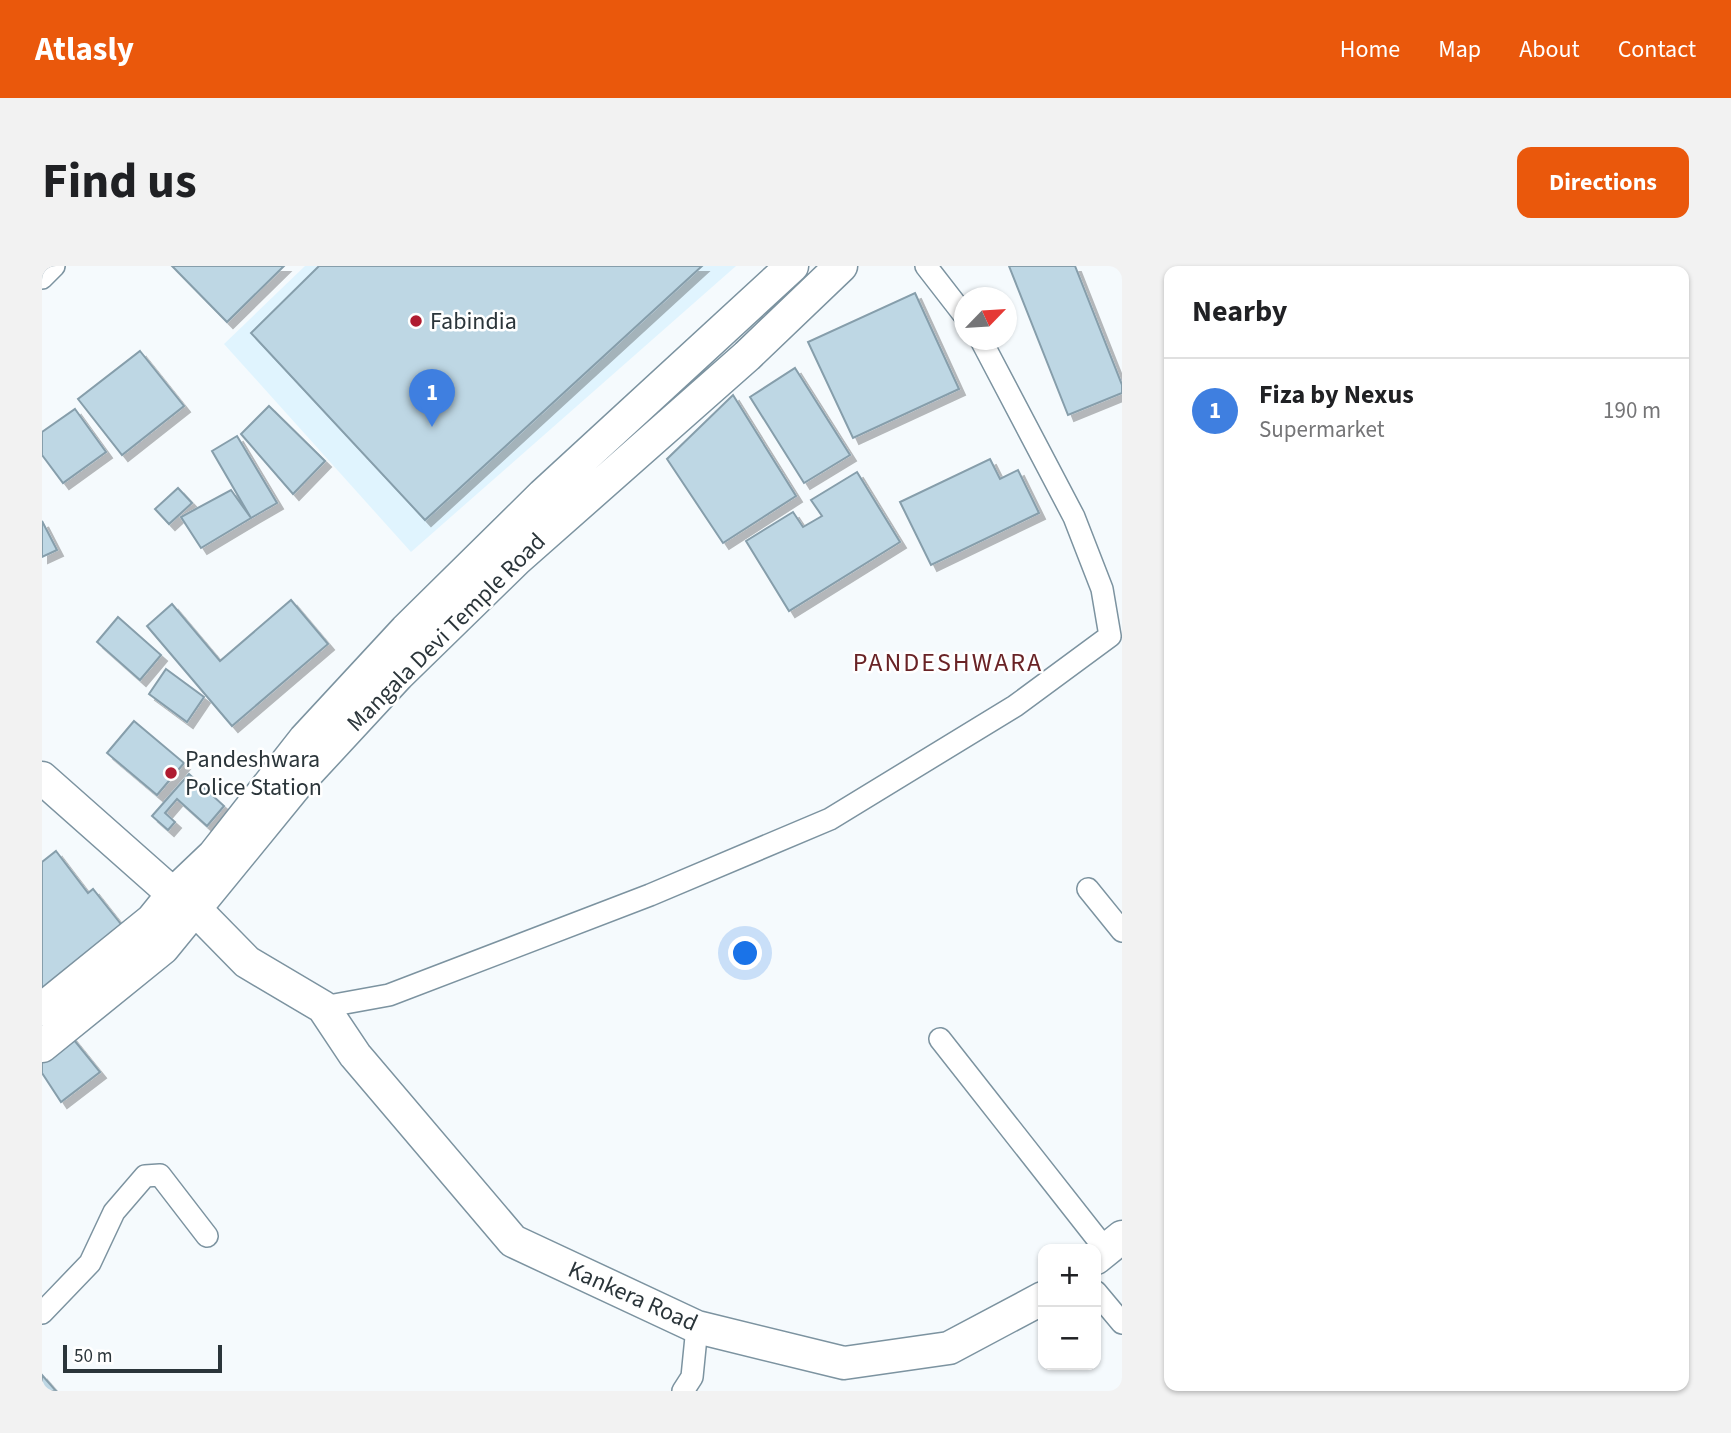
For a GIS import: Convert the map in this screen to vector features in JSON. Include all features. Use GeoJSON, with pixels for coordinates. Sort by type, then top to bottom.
{"type":"FeatureCollection","features":[{"type":"Feature","properties":{"kind":"main road","name":"Mangala Devi Temple Road"},"geometry":{"type":"LineString","coordinates":[[272,799],[305,740],[406,630],[543,495],[792,266]]}},
{"type":"Feature","properties":{"kind":"main road","name":"Mangala Devi Temple Road"},"geometry":{"type":"LineString","coordinates":[[42,1046],[163,948],[185,902],[214,855],[398,675],[516,560],[747,356],[841,266]]}},
{"type":"Feature","properties":{"kind":"main road"},"geometry":{"type":"LineString","coordinates":[[42,778],[185,902],[247,962],[323,1007]]}},
{"type":"Feature","properties":{"kind":"main road","name":"Mangala Devi Temple Road"},"geometry":{"type":"LineString","coordinates":[[42,1009],[152,920],[185,902]]}},
{"type":"Feature","properties":{"kind":"main road","name":"Kankera Road"},"geometry":{"type":"LineString","coordinates":[[323,1007],[355,1055],[513,1241],[697,1327],[844,1363],[949,1348],[1038,1301]]}},
{"type":"Feature","properties":{"kind":"street"},"geometry":{"type":"LineString","coordinates":[[42,278],[54,266]]}},
{"type":"Feature","properties":{"kind":"street"},"geometry":{"type":"LineString","coordinates":[[926,266],[954,302]]}},
{"type":"Feature","properties":{"kind":"street"},"geometry":{"type":"LineString","coordinates":[[323,1007],[389,995],[650,895],[830,820],[1015,706],[1116,632],[1074,517],[986,350]]}},
{"type":"Feature","properties":{"kind":"street"},"geometry":{"type":"LineString","coordinates":[[1088,889],[1122,931]]}},
{"type":"Feature","properties":{"kind":"street"},"geometry":{"type":"LineString","coordinates":[[940,1039],[1108,1249]]}},
{"type":"Feature","properties":{"kind":"street"},"geometry":{"type":"LineString","coordinates":[[42,1313],[90,1263],[114,1212],[145,1176],[160,1175],[207,1236]]}},
{"type":"Feature","properties":{"kind":"street"},"geometry":{"type":"LineString","coordinates":[[1101,1298],[1122,1323]]}},
{"type":"Feature","properties":{"kind":"street"},"geometry":{"type":"LineString","coordinates":[[692,1386],[697,1327]]}},
{"type":"Feature","properties":{"kind":"shaded area"},"geometry":{"type":"Polygon","coordinates":[[[305,266],[736,266],[411,552],[224,344],[305,266]]]}},
{"type":"Feature","properties":{"kind":"building"},"geometry":{"type":"Polygon","coordinates":[[[172,266],[284,266],[227,322],[172,266]]]}},
{"type":"Feature","properties":{"kind":"building"},"geometry":{"type":"Polygon","coordinates":[[[319,266],[702,266],[425,520],[251,333],[319,266]]]}},
{"type":"Feature","properties":{"kind":"building"},"geometry":{"type":"Polygon","coordinates":[[[1009,266],[1075,266],[1122,385],[1122,393],[1068,415],[1009,266]]]}},
{"type":"Feature","properties":{"kind":"building"},"geometry":{"type":"Polygon","coordinates":[[[915,293],[959,389],[853,438],[808,342],[915,293]]]}},
{"type":"Feature","properties":{"kind":"building"},"geometry":{"type":"Polygon","coordinates":[[[140,351],[184,406],[122,455],[78,399],[140,351]]]}},
{"type":"Feature","properties":{"kind":"building"},"geometry":{"type":"Polygon","coordinates":[[[795,368],[850,455],[804,483],[750,397],[795,368]]]}},
{"type":"Feature","properties":{"kind":"building"},"geometry":{"type":"Polygon","coordinates":[[[733,395],[796,496],[723,543],[667,459],[733,395]]]}},
{"type":"Feature","properties":{"kind":"building"},"geometry":{"type":"Polygon","coordinates":[[[269,406],[325,461],[293,494],[241,434],[269,406]]]}},
{"type":"Feature","properties":{"kind":"building"},"geometry":{"type":"Polygon","coordinates":[[[75,409],[106,452],[63,483],[42,455],[42,432],[75,409]]]}},
{"type":"Feature","properties":{"kind":"building"},"geometry":{"type":"Polygon","coordinates":[[[237,436],[277,503],[251,518],[212,451],[237,436]]]}},
{"type":"Feature","properties":{"kind":"building"},"geometry":{"type":"Polygon","coordinates":[[[990,459],[1000,479],[1018,470],[1039,513],[931,565],[900,502],[990,459]]]}},
{"type":"Feature","properties":{"kind":"building"},"geometry":{"type":"Polygon","coordinates":[[[857,472],[900,542],[789,611],[746,541],[793,512],[803,527],[822,516],[811,500],[857,472]]]}},
{"type":"Feature","properties":{"kind":"building"},"geometry":{"type":"Polygon","coordinates":[[[178,488],[192,503],[169,524],[155,509],[178,488]]]}},
{"type":"Feature","properties":{"kind":"building"},"geometry":{"type":"Polygon","coordinates":[[[231,490],[251,518],[201,548],[181,517],[231,490]]]}},
{"type":"Feature","properties":{"kind":"building"},"geometry":{"type":"Polygon","coordinates":[[[42,521],[57,550],[42,557],[42,521]]]}},
{"type":"Feature","properties":{"kind":"building"},"geometry":{"type":"Polygon","coordinates":[[[291,600],[328,644],[232,726],[147,626],[172,604],[220,661],[291,600]]]}},
{"type":"Feature","properties":{"kind":"building"},"geometry":{"type":"Polygon","coordinates":[[[118,617],[161,655],[140,680],[97,642],[118,617]]]}},
{"type":"Feature","properties":{"kind":"building"},"geometry":{"type":"Polygon","coordinates":[[[166,669],[204,697],[187,722],[149,694],[166,669]]]}},
{"type":"Feature","properties":{"kind":"building"},"geometry":{"type":"Polygon","coordinates":[[[134,721],[184,763],[157,795],[107,753],[134,721]]]}},
{"type":"Feature","properties":{"kind":"building"},"geometry":{"type":"Polygon","coordinates":[[[189,774],[224,806],[207,826],[177,799],[165,813],[175,822],[168,830],[152,816],[189,774]]]}},
{"type":"Feature","properties":{"kind":"building"},"geometry":{"type":"Polygon","coordinates":[[[56,851],[88,893],[93,889],[124,928],[42,992],[42,862],[56,851]]]}},
{"type":"Feature","properties":{"kind":"building"},"geometry":{"type":"Polygon","coordinates":[[[70,1035],[100,1072],[61,1102],[42,1073],[42,1056],[70,1035]]]}},
{"type":"Feature","properties":{"kind":"building"},"geometry":{"type":"Polygon","coordinates":[[[42,1375],[56,1391],[42,1391],[42,1375]]]}},
{"type":"Feature","properties":{"kind":"place","name":"Fabindia"},"geometry":{"type":"Point","coordinates":[416,321]}},
{"type":"Feature","properties":{"kind":"place","name":"Fiza by Nexus"},"geometry":{"type":"Point","coordinates":[432,427]}},
{"type":"Feature","properties":{"kind":"place","name":"Pandeshwara Police Station"},"geometry":{"type":"Point","coordinates":[171,773]}},
{"type":"Feature","properties":{"kind":"district","name":"PANDESHWARA"},"geometry":{"type":"Point","coordinates":[948,662]}}]}
